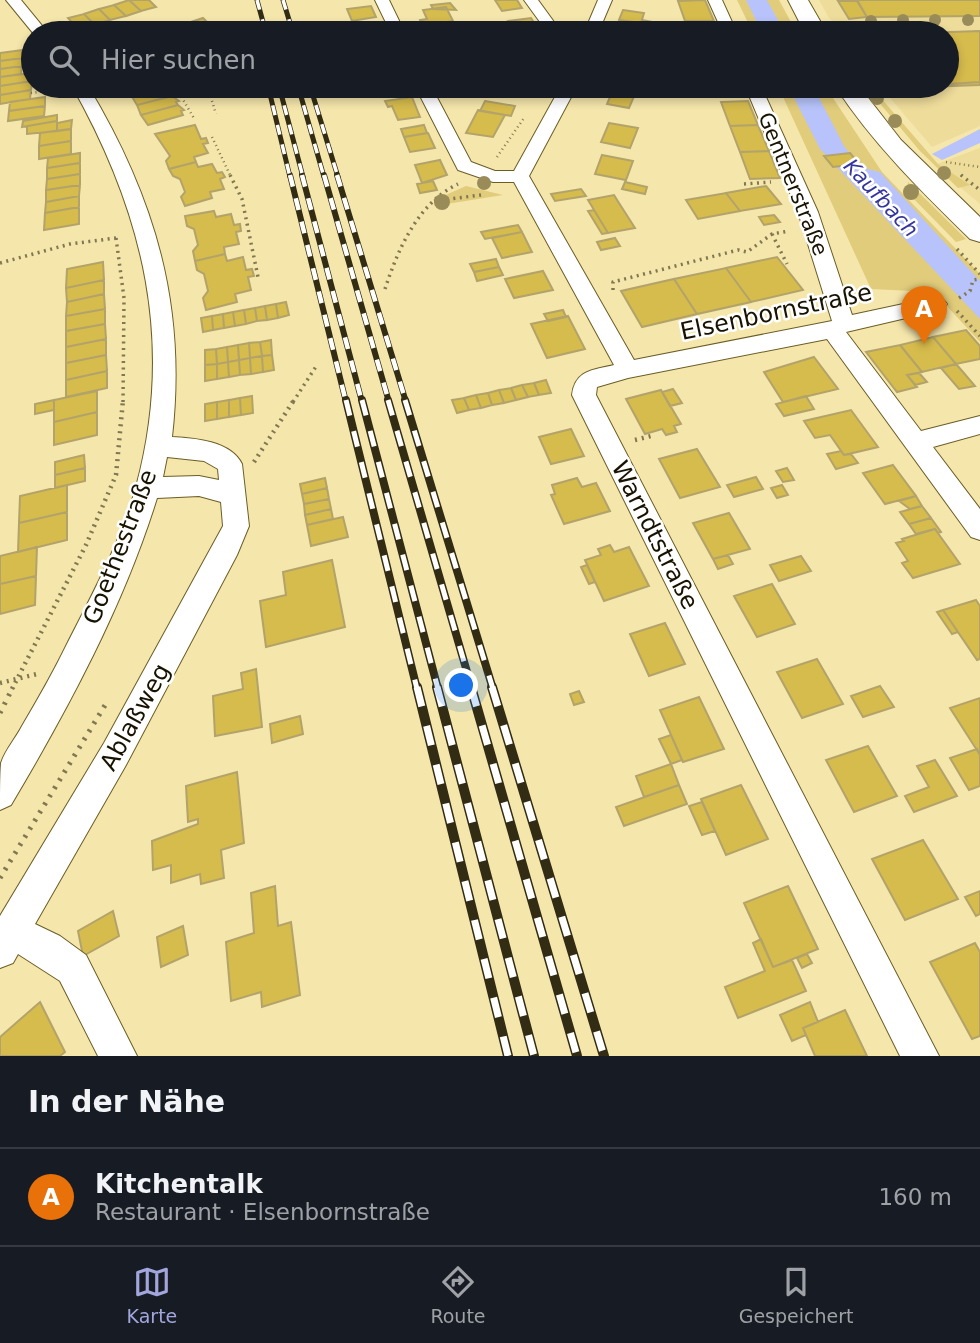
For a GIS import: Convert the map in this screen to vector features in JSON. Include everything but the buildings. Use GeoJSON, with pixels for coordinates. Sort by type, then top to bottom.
{"type":"FeatureCollection","features":[{"type":"Feature","properties":{"kind":"main road"},"geometry":{"type":"LineString","coordinates":[[799,0],[810,21]]}},
{"type":"Feature","properties":{"kind":"main road"},"geometry":{"type":"LineString","coordinates":[[856,98],[904,156],[980,233]]}},
{"type":"Feature","properties":{"kind":"street"},"geometry":{"type":"LineString","coordinates":[[13,0],[31,21]]}},
{"type":"Feature","properties":{"kind":"street"},"geometry":{"type":"LineString","coordinates":[[382,0],[392,21]]}},
{"type":"Feature","properties":{"kind":"street"},"geometry":{"type":"LineString","coordinates":[[531,0],[546,21]]}},
{"type":"Feature","properties":{"kind":"street"},"geometry":{"type":"LineString","coordinates":[[597,21],[606,0]]}},
{"type":"Feature","properties":{"kind":"street"},"geometry":{"type":"LineString","coordinates":[[715,0],[725,21]]}},
{"type":"Feature","properties":{"kind":"street","name":"Goethestraße"},"geometry":{"type":"LineString","coordinates":[[0,794],[83,643],[148,488],[164,384],[165,350],[160,290],[148,235],[113,141],[88,98]]}},
{"type":"Feature","properties":{"kind":"street"},"geometry":{"type":"LineString","coordinates":[[429,98],[457,156],[481,183],[493,177],[520,176]]}},
{"type":"Feature","properties":{"kind":"street"},"geometry":{"type":"LineString","coordinates":[[520,176],[562,98]]}},
{"type":"Feature","properties":{"kind":"street","name":"Gentnerstraße"},"geometry":{"type":"LineString","coordinates":[[757,98],[808,212],[838,327],[914,443],[980,529]]}},
{"type":"Feature","properties":{"kind":"street"},"geometry":{"type":"LineString","coordinates":[[520,176],[628,370]]}},
{"type":"Feature","properties":{"kind":"street","name":"Elsenbornstraße"},"geometry":{"type":"LineString","coordinates":[[628,370],[946,302]]}},
{"type":"Feature","properties":{"kind":"street","name":"Warndtstraße"},"geometry":{"type":"LineString","coordinates":[[628,370],[589,380],[584,384],[584,395],[920,1056]]}},
{"type":"Feature","properties":{"kind":"street"},"geometry":{"type":"LineString","coordinates":[[914,443],[980,425]]}},
{"type":"Feature","properties":{"kind":"street","name":"Ablaßweg"},"geometry":{"type":"LineString","coordinates":[[118,1056],[73,968],[47,949],[5,940],[115,754],[228,547],[236,526],[230,464],[220,456],[185,447],[156,447]]}},
{"type":"Feature","properties":{"kind":"street"},"geometry":{"type":"LineString","coordinates":[[148,488],[199,486],[233,494]]}},
{"type":"Feature","properties":{"kind":"path"},"geometry":{"type":"LineString","coordinates":[[181,98],[195,120]]}},
{"type":"Feature","properties":{"kind":"path"},"geometry":{"type":"LineString","coordinates":[[211,98],[216,114]]}},
{"type":"Feature","properties":{"kind":"path"},"geometry":{"type":"LineString","coordinates":[[433,201],[481,183],[528,111]]}},
{"type":"Feature","properties":{"kind":"path"},"geometry":{"type":"LineString","coordinates":[[212,137],[242,199],[258,277]]}},
{"type":"Feature","properties":{"kind":"path"},"geometry":{"type":"LineString","coordinates":[[942,162],[980,167]]}},
{"type":"Feature","properties":{"kind":"path"},"geometry":{"type":"LineString","coordinates":[[385,289],[390,270],[438,195],[481,183]]}},
{"type":"Feature","properties":{"kind":"path"},"geometry":{"type":"LineString","coordinates":[[616,295],[611,287],[613,282],[738,250],[747,251],[772,234],[795,229]]}},
{"type":"Feature","properties":{"kind":"path"},"geometry":{"type":"LineString","coordinates":[[772,234],[787,264]]}},
{"type":"Feature","properties":{"kind":"path"},"geometry":{"type":"LineString","coordinates":[[0,263],[70,244],[148,235]]}},
{"type":"Feature","properties":{"kind":"path"},"geometry":{"type":"LineString","coordinates":[[0,713],[86,545],[116,475],[124,388],[124,298],[116,238]]}},
{"type":"Feature","properties":{"kind":"path"},"geometry":{"type":"LineString","coordinates":[[946,302],[971,291],[973,280],[980,279]]}},
{"type":"Feature","properties":{"kind":"path"},"geometry":{"type":"LineString","coordinates":[[233,494],[317,365]]}},
{"type":"Feature","properties":{"kind":"shaded area"},"geometry":{"type":"Polygon","coordinates":[[[737,0],[779,0],[790,21],[747,21],[737,0]]]}},
{"type":"Feature","properties":{"kind":"shaded area"},"geometry":{"type":"Polygon","coordinates":[[[819,0],[980,0],[980,126],[932,147],[890,98],[959,98],[959,21],[832,21],[819,0]]]}},
{"type":"Feature","properties":{"kind":"shaded area"},"geometry":{"type":"Polygon","coordinates":[[[783,98],[833,98],[882,172],[980,274],[980,342],[934,292],[871,289],[783,98]]]}},
{"type":"Feature","properties":{"kind":"shaded area"},"geometry":{"type":"Polygon","coordinates":[[[875,98],[881,98],[938,164],[970,185],[958,188],[920,151],[875,98]]]}},
{"type":"Feature","properties":{"kind":"shaded area"},"geometry":{"type":"Polygon","coordinates":[[[980,148],[980,204],[934,165],[980,148]]]}},
{"type":"Feature","properties":{"kind":"shaded area"},"geometry":{"type":"Polygon","coordinates":[[[908,182],[966,239],[956,242],[908,193],[908,182]]]}},
{"type":"Feature","properties":{"kind":"shaded area"},"geometry":{"type":"Polygon","coordinates":[[[466,186],[503,195],[434,206],[441,197],[466,186]]]}},
{"type":"Feature","properties":{"kind":"water"},"geometry":{"type":"Polygon","coordinates":[[[746,0],[767,0],[778,21],[756,21],[746,0]]]}},
{"type":"Feature","properties":{"kind":"water","name":"Kaufbach"},"geometry":{"type":"Polygon","coordinates":[[[794,98],[819,98],[844,146],[860,167],[880,172],[980,281],[980,319],[820,149],[794,98]]]}},
{"type":"Feature","properties":{"kind":"waterway"},"geometry":{"type":"LineString","coordinates":[[942,154],[980,135]]}},
{"type":"Feature","properties":{"kind":"railway"},"geometry":{"type":"LineString","coordinates":[[257,0],[263,21]]}},
{"type":"Feature","properties":{"kind":"railway"},"geometry":{"type":"LineString","coordinates":[[283,0],[289,21]]}},
{"type":"Feature","properties":{"kind":"railway"},"geometry":{"type":"LineString","coordinates":[[271,98],[290,177]]}},
{"type":"Feature","properties":{"kind":"railway"},"geometry":{"type":"LineString","coordinates":[[282,98],[303,177]]}},
{"type":"Feature","properties":{"kind":"railway"},"geometry":{"type":"LineString","coordinates":[[301,98],[324,177]]}},
{"type":"Feature","properties":{"kind":"railway"},"geometry":{"type":"LineString","coordinates":[[314,98],[338,177]]}},
{"type":"Feature","properties":{"kind":"railway"},"geometry":{"type":"LineString","coordinates":[[290,175],[346,402]]}},
{"type":"Feature","properties":{"kind":"railway"},"geometry":{"type":"LineString","coordinates":[[302,175],[362,402]]}},
{"type":"Feature","properties":{"kind":"railway"},"geometry":{"type":"LineString","coordinates":[[324,175],[389,402]]}},
{"type":"Feature","properties":{"kind":"railway"},"geometry":{"type":"LineString","coordinates":[[337,175],[406,402]]}},
{"type":"Feature","properties":{"kind":"railway"},"geometry":{"type":"LineString","coordinates":[[346,400],[417,689]]}},
{"type":"Feature","properties":{"kind":"railway"},"geometry":{"type":"LineString","coordinates":[[362,400],[438,689]]}},
{"type":"Feature","properties":{"kind":"railway"},"geometry":{"type":"LineString","coordinates":[[388,400],[472,689]]}},
{"type":"Feature","properties":{"kind":"railway"},"geometry":{"type":"LineString","coordinates":[[405,400],[493,689]]}},
{"type":"Feature","properties":{"kind":"railway"},"geometry":{"type":"LineString","coordinates":[[417,687],[508,1056]]}},
{"type":"Feature","properties":{"kind":"railway"},"geometry":{"type":"LineString","coordinates":[[437,687],[534,1056]]}},
{"type":"Feature","properties":{"kind":"railway"},"geometry":{"type":"LineString","coordinates":[[471,687],[577,1056]]}},
{"type":"Feature","properties":{"kind":"railway"},"geometry":{"type":"LineString","coordinates":[[492,687],[604,1056]]}},
{"type":"Feature","properties":{"kind":"place","name":"Kitchentalk"},"geometry":{"type":"Point","coordinates":[924,344]}}]}
